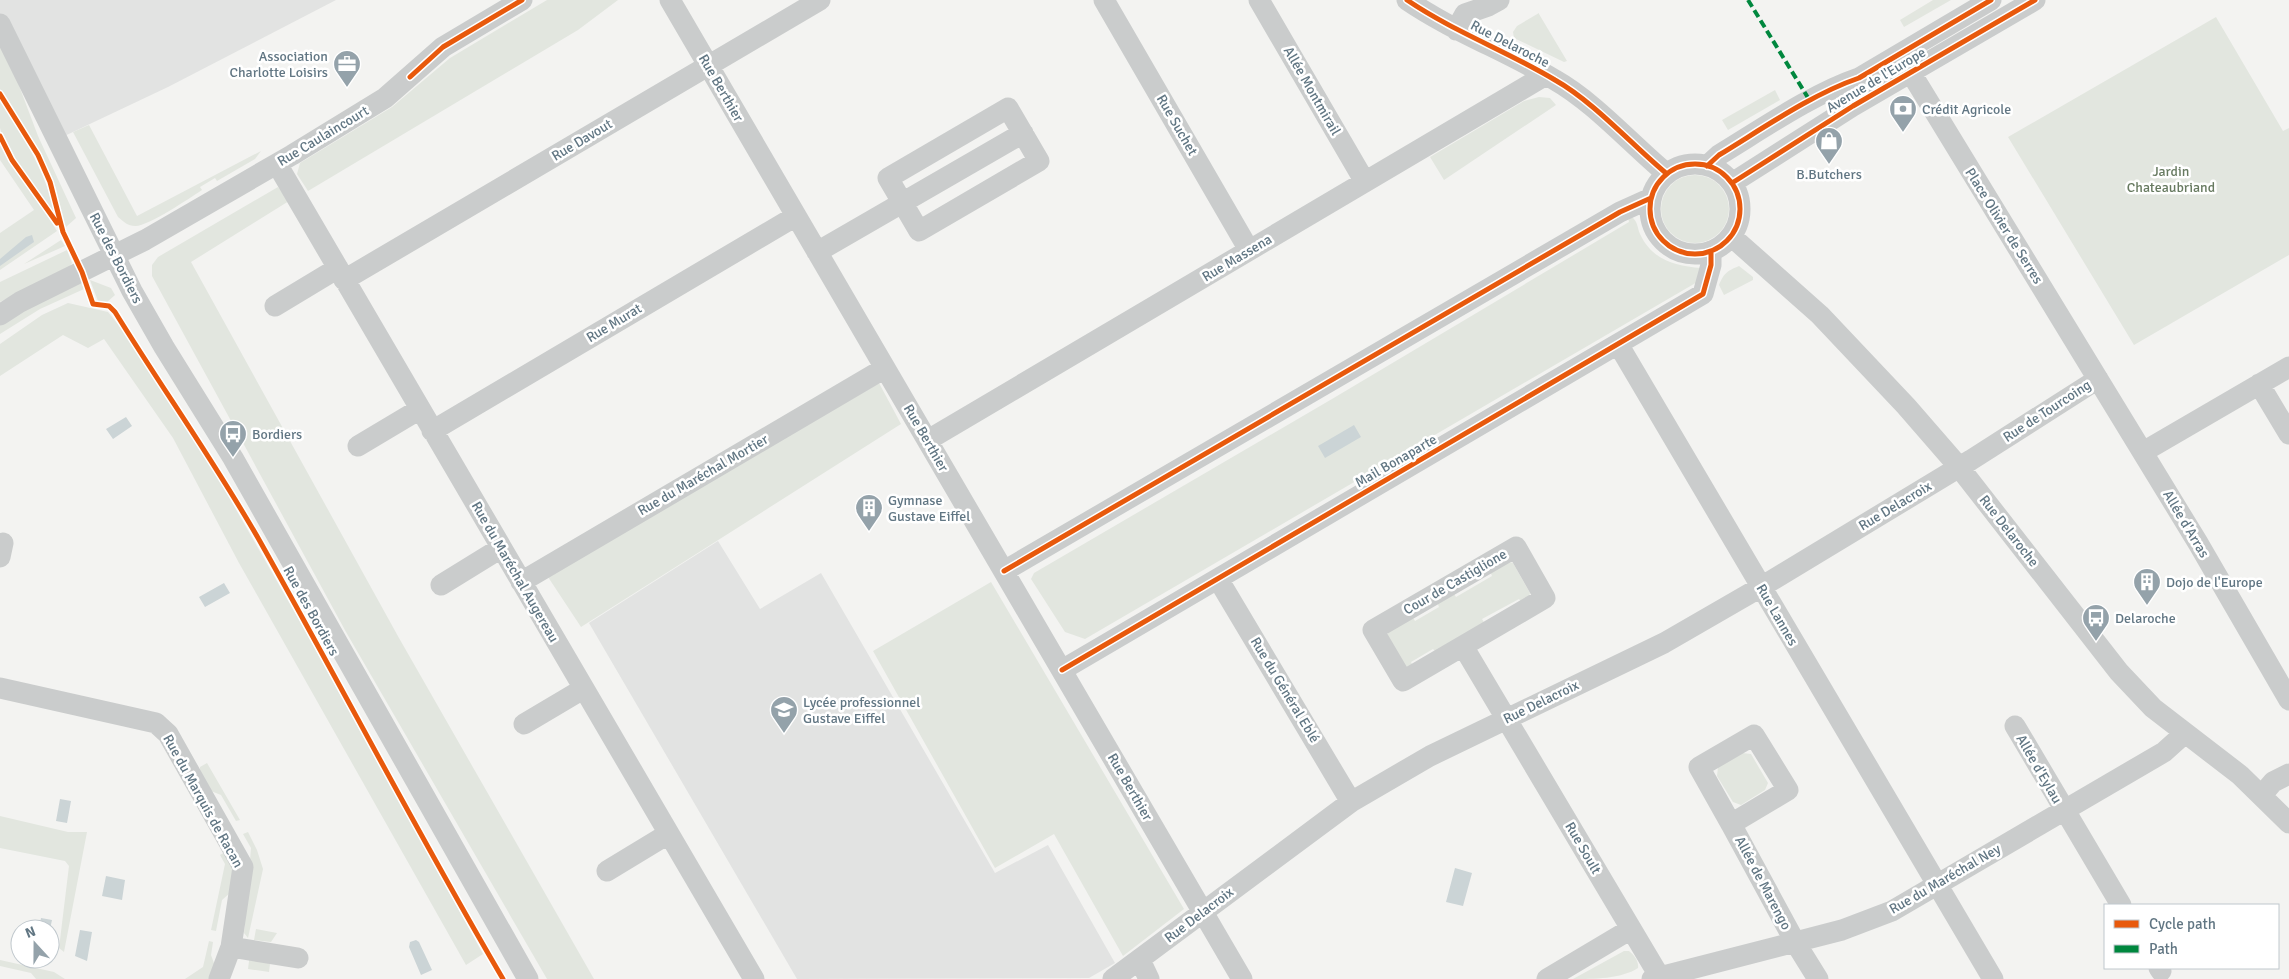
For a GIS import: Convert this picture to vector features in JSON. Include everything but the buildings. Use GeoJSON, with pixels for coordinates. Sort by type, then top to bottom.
{"type":"FeatureCollection","features":[{"type":"Feature","properties":{"kind":"street","name":"Rue Berthier"},"geometry":{"type":"LineString","coordinates":[[670,0],[1242,979]]}},
{"type":"Feature","properties":{"kind":"street","name":"Rue Davout"},"geometry":{"type":"LineString","coordinates":[[275,306],[341,274],[820,0]]}},
{"type":"Feature","properties":{"kind":"street","name":"Rue Suchet"},"geometry":{"type":"LineString","coordinates":[[1104,0],[1249,250]]}},
{"type":"Feature","properties":{"kind":"street","name":"Allée Montmirail"},"geometry":{"type":"LineString","coordinates":[[1259,0],[1365,182]]}},
{"type":"Feature","properties":{"kind":"street","name":"Rue Delaroche"},"geometry":{"type":"LineString","coordinates":[[1407,0],[1456,30],[1546,75],[1579,96],[1667,174]]}},
{"type":"Feature","properties":{"kind":"street"},"geometry":{"type":"LineString","coordinates":[[1456,30],[1465,14],[1499,0]]}},
{"type":"Feature","properties":{"kind":"street","name":"Avenue de l'Europe"},"geometry":{"type":"LineString","coordinates":[[1707,166],[1719,155],[1810,101],[1838,85],[1859,78],[1991,0]]}},
{"type":"Feature","properties":{"kind":"street","name":"Avenue de l'Europe"},"geometry":{"type":"LineString","coordinates":[[1732,183],[1766,160],[2034,0]]}},
{"type":"Feature","properties":{"kind":"street","name":"Rue Caulaincourt"},"geometry":{"type":"LineString","coordinates":[[0,315],[20,302],[114,256],[277,164],[385,98],[443,47],[509,3]]}},
{"type":"Feature","properties":{"kind":"street","name":"Rue des Bordiers"},"geometry":{"type":"LineString","coordinates":[[0,24],[114,256],[164,347],[233,458],[340,651],[528,979]]}},
{"type":"Feature","properties":{"kind":"street","name":"Place Olivier de Serres"},"geometry":{"type":"LineString","coordinates":[[1911,73],[2098,379]]}},
{"type":"Feature","properties":{"kind":"street","name":"Rue Massena"},"geometry":{"type":"LineString","coordinates":[[928,440],[1546,75]]}},
{"type":"Feature","properties":{"kind":"street"},"geometry":{"type":"LineString","coordinates":[[1008,108],[1023,133],[1040,161],[919,231],[888,178],[1008,108]]}},
{"type":"Feature","properties":{"kind":"street"},"geometry":{"type":"LineString","coordinates":[[817,252],[1023,133]]}},
{"type":"Feature","properties":{"kind":"street","name":"Rue du Maréchal Augereau"},"geometry":{"type":"LineString","coordinates":[[277,164],[754,979]]}},
{"type":"Feature","properties":{"kind":"street"},"geometry":{"type":"LineString","coordinates":[[1693,164],[1707,166],[1721,172],[1732,183],[1738,196],[1740,209],[1738,223],[1731,236],[1711,251],[1698,254],[1684,252],[1665,242],[1653,226],[1650,212],[1651,198],[1657,184],[1667,174],[1679,167],[1693,164]]}},
{"type":"Feature","properties":{"kind":"street"},"geometry":{"type":"LineString","coordinates":[[1004,571],[1620,212],[1651,198]]}},
{"type":"Feature","properties":{"kind":"street","name":"Rue Murat"},"geometry":{"type":"LineString","coordinates":[[432,430],[796,216]]}},
{"type":"Feature","properties":{"kind":"street","name":"Rue Delaroche"},"geometry":{"type":"LineString","coordinates":[[1731,236],[1820,315],[1906,406],[1958,467],[2119,672],[2153,708],[2184,734],[2240,775],[2289,823]]}},
{"type":"Feature","properties":{"kind":"street","name":"Mail Bonaparte"},"geometry":{"type":"LineString","coordinates":[[1062,670],[1703,294],[1711,265],[1711,251]]}},
{"type":"Feature","properties":{"kind":"street","name":"Rue Lannes"},"geometry":{"type":"LineString","coordinates":[[1618,344],[1993,979]]}},
{"type":"Feature","properties":{"kind":"street","name":"Rue du Maréchal Mortier"},"geometry":{"type":"LineString","coordinates":[[521,582],[885,368]]}},
{"type":"Feature","properties":{"kind":"street"},"geometry":{"type":"LineString","coordinates":[[2143,452],[2259,384],[2288,370]]}},
{"type":"Feature","properties":{"kind":"street","name":"Rue de Tourcoing"},"geometry":{"type":"LineString","coordinates":[[1958,467],[2098,379],[2143,452]]}},
{"type":"Feature","properties":{"kind":"street"},"geometry":{"type":"LineString","coordinates":[[2259,384],[2289,434]]}},
{"type":"Feature","properties":{"kind":"street"},"geometry":{"type":"LineString","coordinates":[[358,446],[420,409]]}},
{"type":"Feature","properties":{"kind":"street","name":"Allée d'Arras"},"geometry":{"type":"LineString","coordinates":[[2143,452],[2289,700]]}},
{"type":"Feature","properties":{"kind":"street","name":"Rue Delacroix"},"geometry":{"type":"LineString","coordinates":[[1113,979],[1351,802],[1430,756],[1664,643],[1761,587],[1958,467]]}},
{"type":"Feature","properties":{"kind":"street","name":"Cour de Castiglione"},"geometry":{"type":"LineString","coordinates":[[1516,547],[1546,598],[1464,646],[1403,681],[1373,630],[1516,547]]}},
{"type":"Feature","properties":{"kind":"street"},"geometry":{"type":"LineString","coordinates":[[440,585],[501,548]]}},
{"type":"Feature","properties":{"kind":"street","name":"Rue du Général Eblé"},"geometry":{"type":"LineString","coordinates":[[1218,579],[1351,802]]}},
{"type":"Feature","properties":{"kind":"street"},"geometry":{"type":"LineString","coordinates":[[1464,646],[1508,718]]}},
{"type":"Feature","properties":{"kind":"street","name":"Rue du Marquis de Racan"},"geometry":{"type":"LineString","coordinates":[[0,688],[156,723],[168,734],[243,867],[230,946],[219,979]]}},
{"type":"Feature","properties":{"kind":"street"},"geometry":{"type":"LineString","coordinates":[[524,724],[584,689]]}},
{"type":"Feature","properties":{"kind":"street","name":"Rue Soult"},"geometry":{"type":"LineString","coordinates":[[1508,718],[1658,978]]}},
{"type":"Feature","properties":{"kind":"street","name":"Allée d'Eylau"},"geometry":{"type":"LineString","coordinates":[[2014,726],[2063,811],[2120,904]]}},
{"type":"Feature","properties":{"kind":"street","name":"Rue du Maréchal Ney"},"geometry":{"type":"LineString","coordinates":[[1658,978],[1842,930],[1892,911],[2164,752],[2184,734]]}},
{"type":"Feature","properties":{"kind":"street"},"geometry":{"type":"LineString","coordinates":[[2262,795],[2273,782],[2289,774]]}},
{"type":"Feature","properties":{"kind":"street","name":"Allée de Marengo"},"geometry":{"type":"LineString","coordinates":[[1731,824],[1795,942],[1818,979]]}},
{"type":"Feature","properties":{"kind":"street"},"geometry":{"type":"LineString","coordinates":[[607,871],[668,834]]}},
{"type":"Feature","properties":{"kind":"street"},"geometry":{"type":"LineString","coordinates":[[1547,979],[1631,929]]}},
{"type":"Feature","properties":{"kind":"street"},"geometry":{"type":"LineString","coordinates":[[230,946],[298,958]]}},
{"type":"Feature","properties":{"kind":"street"},"geometry":{"type":"LineString","coordinates":[[1140,960],[1149,979]]}},
{"type":"Feature","properties":{"kind":"shaded area"},"geometry":{"type":"Polygon","coordinates":[[[0,0],[336,0],[168,87],[56,140],[0,24],[0,0]]]}},
{"type":"Feature","properties":{"kind":"shaded area"},"geometry":{"type":"Polygon","coordinates":[[[32,235],[34,242],[0,266],[0,259],[26,237],[32,235]]]}},
{"type":"Feature","properties":{"kind":"shaded area"},"geometry":{"type":"Polygon","coordinates":[[[126,417],[132,426],[113,439],[106,429],[126,417]]]}},
{"type":"Feature","properties":{"kind":"shaded area"},"geometry":{"type":"Polygon","coordinates":[[[1354,425],[1361,437],[1325,458],[1318,446],[1354,425]]]}},
{"type":"Feature","properties":{"kind":"shaded area","name":"Lycée professionnel Gustave Eiffel"},"geometry":{"type":"Polygon","coordinates":[[[718,541],[760,609],[821,573],[995,873],[1048,845],[1115,963],[1089,978],[797,979],[589,623],[718,541]]]}},
{"type":"Feature","properties":{"kind":"shaded area"},"geometry":{"type":"Polygon","coordinates":[[[224,583],[230,593],[205,607],[199,597],[224,583]]]}},
{"type":"Feature","properties":{"kind":"shaded area"},"geometry":{"type":"Polygon","coordinates":[[[60,799],[71,801],[67,823],[56,821],[60,799]]]}},
{"type":"Feature","properties":{"kind":"shaded area"},"geometry":{"type":"Polygon","coordinates":[[[1455,868],[1472,873],[1463,906],[1446,902],[1455,868]]]}},
{"type":"Feature","properties":{"kind":"shaded area"},"geometry":{"type":"Polygon","coordinates":[[[106,876],[125,880],[122,900],[102,896],[106,876]]]}},
{"type":"Feature","properties":{"kind":"shaded area"},"geometry":{"type":"Polygon","coordinates":[[[80,930],[92,932],[87,961],[75,956],[80,930]]]}},
{"type":"Feature","properties":{"kind":"shaded area"},"geometry":{"type":"Polygon","coordinates":[[[416,940],[419,942],[432,970],[421,975],[409,947],[410,942],[416,940]]]}},
{"type":"Feature","properties":{"kind":"green space"},"geometry":{"type":"Polygon","coordinates":[[[547,0],[618,0],[578,30],[308,191],[297,174],[300,163],[392,107],[450,58],[547,0]]]}},
{"type":"Feature","properties":{"kind":"green space"},"geometry":{"type":"Polygon","coordinates":[[[1933,0],[1951,0],[1904,27],[1900,20],[1933,0]]]}},
{"type":"Feature","properties":{"kind":"green space"},"geometry":{"type":"Polygon","coordinates":[[[1539,13],[1567,61],[1564,62],[1514,38],[1513,32],[1517,26],[1539,13]]]}},
{"type":"Feature","properties":{"kind":"green space","name":"Jardin Chateaubriand"},"geometry":{"type":"Polygon","coordinates":[[[2216,17],[2283,131],[2289,128],[2289,255],[2134,345],[2008,137],[2216,17]]]}},
{"type":"Feature","properties":{"kind":"green space"},"geometry":{"type":"Polygon","coordinates":[[[0,42],[15,75],[38,136],[76,218],[66,227],[56,188],[49,172],[0,89],[0,42]]]}},
{"type":"Feature","properties":{"kind":"green space"},"geometry":{"type":"Polygon","coordinates":[[[1775,90],[1780,100],[1728,130],[1722,120],[1775,90]]]}},
{"type":"Feature","properties":{"kind":"green space"},"geometry":{"type":"Polygon","coordinates":[[[1539,97],[1550,98],[1556,105],[1444,180],[1430,157],[1524,101],[1539,97]]]}},
{"type":"Feature","properties":{"kind":"green space"},"geometry":{"type":"Polygon","coordinates":[[[0,100],[26,142],[40,170],[56,216],[9,149],[0,128],[0,100]]]}},
{"type":"Feature","properties":{"kind":"green space"},"geometry":{"type":"Polygon","coordinates":[[[89,125],[137,216],[261,151],[255,159],[217,181],[215,178],[200,187],[202,190],[168,211],[149,222],[133,226],[118,217],[73,132],[89,125]]]}},
{"type":"Feature","properties":{"kind":"green space"},"geometry":{"type":"Polygon","coordinates":[[[0,143],[13,166],[57,231],[0,270],[0,233],[34,210],[0,160],[0,143]]]}},
{"type":"Feature","properties":{"kind":"green space"},"geometry":{"type":"Polygon","coordinates":[[[1695,175],[1708,178],[1719,185],[1726,196],[1729,209],[1726,222],[1719,233],[1708,240],[1695,243],[1682,240],[1671,233],[1664,222],[1661,209],[1664,196],[1671,185],[1682,178],[1695,175]]]}},
{"type":"Feature","properties":{"kind":"green space"},"geometry":{"type":"Polygon","coordinates":[[[278,187],[289,201],[191,262],[399,638],[594,979],[547,979],[346,632],[152,276],[152,265],[158,257],[278,187]]]}},
{"type":"Feature","properties":{"kind":"green space"},"geometry":{"type":"Polygon","coordinates":[[[1628,217],[1634,219],[1645,243],[1658,256],[1682,266],[1701,268],[1699,281],[1085,639],[1065,632],[1031,579],[1034,573],[1332,399],[1629,222],[1628,217]]]}},
{"type":"Feature","properties":{"kind":"green space"},"geometry":{"type":"Polygon","coordinates":[[[61,240],[65,246],[24,264],[61,240]]]}},
{"type":"Feature","properties":{"kind":"green space"},"geometry":{"type":"Polygon","coordinates":[[[67,250],[72,263],[68,268],[0,302],[0,282],[67,250]]]}},
{"type":"Feature","properties":{"kind":"green space"},"geometry":{"type":"Polygon","coordinates":[[[1739,266],[1753,277],[1753,280],[1724,295],[1719,285],[1724,275],[1739,266]]]}},
{"type":"Feature","properties":{"kind":"green space"},"geometry":{"type":"Polygon","coordinates":[[[90,280],[111,288],[115,295],[106,303],[98,301],[90,280]]]}},
{"type":"Feature","properties":{"kind":"green space"},"geometry":{"type":"Polygon","coordinates":[[[81,282],[84,289],[40,309],[0,334],[0,325],[17,313],[81,282]]]}},
{"type":"Feature","properties":{"kind":"green space"},"geometry":{"type":"Polygon","coordinates":[[[68,303],[108,312],[125,333],[190,429],[298,618],[483,954],[466,965],[239,563],[173,438],[104,339],[88,348],[63,335],[0,376],[0,344],[42,315],[68,303]]]}},
{"type":"Feature","properties":{"kind":"green space"},"geometry":{"type":"Polygon","coordinates":[[[879,383],[901,424],[581,627],[548,577],[879,383]]]}},
{"type":"Feature","properties":{"kind":"green space"},"geometry":{"type":"Polygon","coordinates":[[[1506,561],[1513,563],[1530,593],[1528,600],[1522,603],[1519,599],[1482,619],[1485,624],[1437,653],[1433,649],[1411,662],[1413,666],[1411,668],[1404,666],[1387,636],[1389,630],[1412,616],[1415,621],[1439,607],[1437,602],[1453,592],[1456,597],[1492,576],[1490,571],[1506,561]]]}},
{"type":"Feature","properties":{"kind":"green space"},"geometry":{"type":"Polygon","coordinates":[[[991,582],[1184,909],[1123,956],[1054,834],[995,868],[873,651],[991,582]]]}},
{"type":"Feature","properties":{"kind":"green space"},"geometry":{"type":"Polygon","coordinates":[[[1742,753],[1751,754],[1768,783],[1765,790],[1741,805],[1733,802],[1717,776],[1718,767],[1742,753]]]}},
{"type":"Feature","properties":{"kind":"green space"},"geometry":{"type":"Polygon","coordinates":[[[207,763],[240,820],[236,821],[221,795],[211,791],[200,771],[200,767],[207,763]]]}},
{"type":"Feature","properties":{"kind":"green space"},"geometry":{"type":"Polygon","coordinates":[[[0,816],[68,832],[87,832],[64,952],[60,949],[60,940],[69,866],[65,861],[0,848],[0,816]]]}},
{"type":"Feature","properties":{"kind":"green space"},"geometry":{"type":"Polygon","coordinates":[[[248,832],[257,850],[263,869],[248,938],[244,933],[251,848],[243,834],[248,832]]]}},
{"type":"Feature","properties":{"kind":"green space"},"geometry":{"type":"Polygon","coordinates":[[[227,851],[234,864],[230,893],[222,900],[216,931],[211,930],[225,864],[220,855],[227,851]]]}},
{"type":"Feature","properties":{"kind":"green space"},"geometry":{"type":"Polygon","coordinates":[[[256,929],[277,933],[271,942],[254,940],[256,929]]]}},
{"type":"Feature","properties":{"kind":"green space"},"geometry":{"type":"Polygon","coordinates":[[[209,941],[213,942],[211,955],[215,966],[210,979],[185,979],[203,967],[209,941]]]}},
{"type":"Feature","properties":{"kind":"green space"},"geometry":{"type":"Polygon","coordinates":[[[1624,951],[1629,951],[1634,956],[1638,963],[1638,968],[1616,976],[1573,979],[1624,951]]]}},
{"type":"Feature","properties":{"kind":"green space"},"geometry":{"type":"Polygon","coordinates":[[[250,954],[270,964],[269,972],[248,969],[250,954]]]}},
{"type":"Feature","properties":{"kind":"green space"},"geometry":{"type":"Polygon","coordinates":[[[0,960],[10,962],[10,968],[0,966],[0,960]]]}},
{"type":"Feature","properties":{"kind":"green space"},"geometry":{"type":"Polygon","coordinates":[[[13,969],[40,969],[54,972],[65,979],[36,979],[31,973],[13,969]]]}},
{"type":"Feature","properties":{"kind":"marked path"},"geometry":{"type":"LineString","coordinates":[[1748,0],[1810,101]]}},
{"type":"Feature","properties":{"kind":"cycle path"},"geometry":{"type":"LineString","coordinates":[[410,77],[443,47],[522,0]]}},
{"type":"Feature","properties":{"kind":"cycle path"},"geometry":{"type":"LineString","coordinates":[[1407,0],[1443,22],[1570,89],[1667,174]]}},
{"type":"Feature","properties":{"kind":"cycle path"},"geometry":{"type":"LineString","coordinates":[[1707,166],[1719,155],[1788,113],[1823,93],[1859,78],[1991,0]]}},
{"type":"Feature","properties":{"kind":"cycle path"},"geometry":{"type":"LineString","coordinates":[[1732,183],[1853,106],[2035,0]]}},
{"type":"Feature","properties":{"kind":"cycle path"},"geometry":{"type":"LineString","coordinates":[[0,94],[38,155],[50,182],[63,232],[82,272],[93,304],[109,306],[115,312],[245,515],[441,871],[503,979]]}},
{"type":"Feature","properties":{"kind":"cycle path"},"geometry":{"type":"LineString","coordinates":[[0,136],[12,160],[57,223]]}},
{"type":"Feature","properties":{"kind":"cycle path"},"geometry":{"type":"LineString","coordinates":[[1695,164],[1712,168],[1727,177],[1736,192],[1740,209],[1736,226],[1727,241],[1712,250],[1695,254],[1678,250],[1663,241],[1654,226],[1650,209],[1654,192],[1663,177],[1678,168],[1695,164]]}},
{"type":"Feature","properties":{"kind":"cycle path"},"geometry":{"type":"LineString","coordinates":[[1004,571],[1620,212],[1651,198]]}},
{"type":"Feature","properties":{"kind":"cycle path"},"geometry":{"type":"LineString","coordinates":[[1062,670],[1703,294],[1711,265],[1711,251]]}},
{"type":"Feature","properties":{"kind":"place","name":"Association Charlotte Loisirs"},"geometry":{"type":"Point","coordinates":[347,88]}},
{"type":"Feature","properties":{"kind":"place","name":"Crédit Agricole"},"geometry":{"type":"Point","coordinates":[1903,133]}},
{"type":"Feature","properties":{"kind":"place","name":"B.Butchers"},"geometry":{"type":"Point","coordinates":[1829,165]}},
{"type":"Feature","properties":{"kind":"place","name":"Bordiers"},"geometry":{"type":"Point","coordinates":[233,458]}},
{"type":"Feature","properties":{"kind":"place","name":"Gymnase Gustave Eiffel"},"geometry":{"type":"Point","coordinates":[869,532]}},
{"type":"Feature","properties":{"kind":"place","name":"Dojo de l'Europe"},"geometry":{"type":"Point","coordinates":[2147,606]}},
{"type":"Feature","properties":{"kind":"place","name":"Delaroche"},"geometry":{"type":"Point","coordinates":[2096,642]}},
{"type":"Feature","properties":{"kind":"place","name":"Lycée professionnel Gustave Eiffel"},"geometry":{"type":"Point","coordinates":[784,734]}}]}
